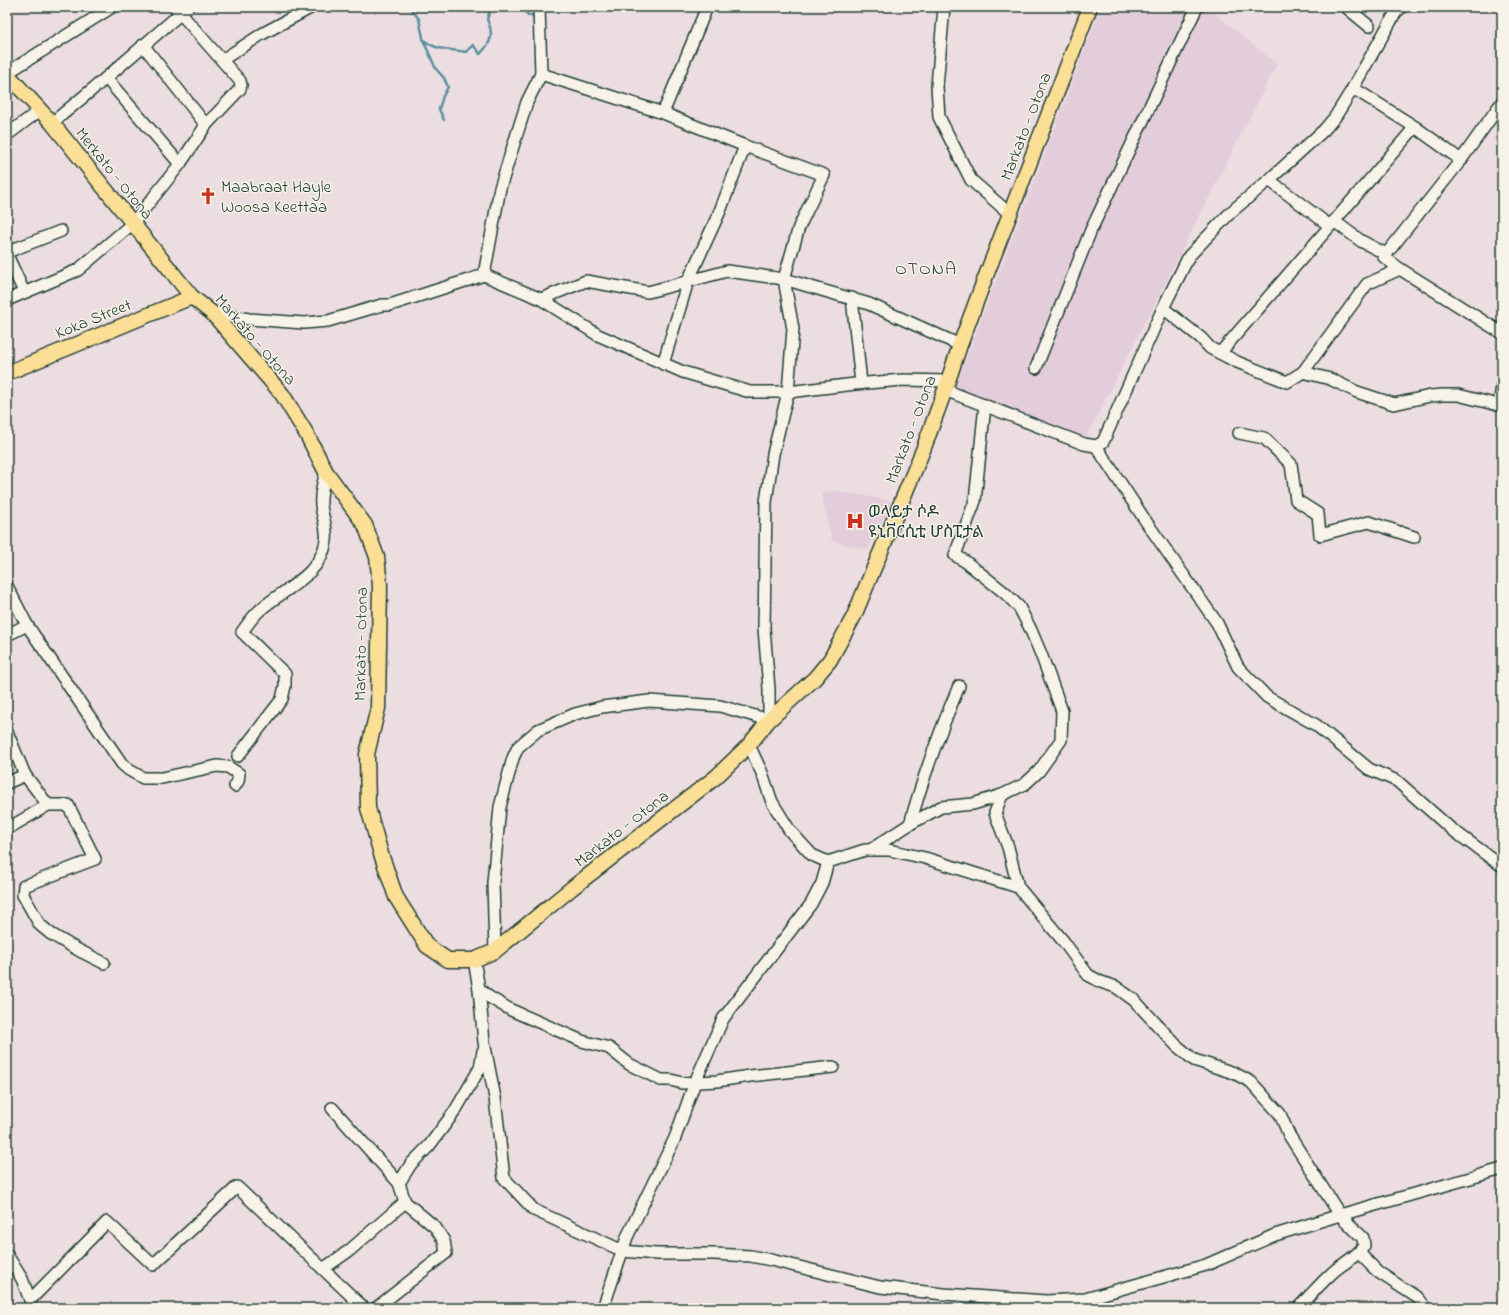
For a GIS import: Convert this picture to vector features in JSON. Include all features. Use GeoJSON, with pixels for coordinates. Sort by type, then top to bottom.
{"type":"FeatureCollection","features":[{"type":"Feature","properties":{"kind":"main road","name":"Markato - Otona"},"geometry":{"type":"LineString","coordinates":[[192,297],[212,313],[282,394],[306,433],[326,472],[365,526],[377,557],[380,585],[378,708],[368,754],[368,808],[381,854],[396,897],[426,946],[448,960],[474,960],[495,951],[572,888],[716,778],[749,745],[769,720],[815,678],[830,660],[854,616],[923,450],[947,386],[960,345],[1090,7]]}},
{"type":"Feature","properties":{"kind":"main road","name":"Merkato - Otona"},"geometry":{"type":"LineString","coordinates":[[7,73],[52,123],[192,297]]}},
{"type":"Feature","properties":{"kind":"main road","name":"Koka Street"},"geometry":{"type":"LineString","coordinates":[[7,373],[192,297]]}},
{"type":"Feature","properties":{"kind":"street"},"geometry":{"type":"LineString","coordinates":[[7,73],[112,7]]}},
{"type":"Feature","properties":{"kind":"street"},"geometry":{"type":"LineString","coordinates":[[222,60],[262,34],[312,7]]}},
{"type":"Feature","properties":{"kind":"street"},"geometry":{"type":"LineString","coordinates":[[484,275],[500,188],[527,102],[541,74],[538,7]]}},
{"type":"Feature","properties":{"kind":"street"},"geometry":{"type":"LineString","coordinates":[[663,113],[707,7]]}},
{"type":"Feature","properties":{"kind":"street"},"geometry":{"type":"LineString","coordinates":[[944,7],[937,86],[939,117],[971,180],[1010,214]]}},
{"type":"Feature","properties":{"kind":"street"},"geometry":{"type":"LineString","coordinates":[[1036,368],[1091,230],[1197,7]]}},
{"type":"Feature","properties":{"kind":"street"},"geometry":{"type":"LineString","coordinates":[[1346,7],[1369,26]]}},
{"type":"Feature","properties":{"kind":"street"},"geometry":{"type":"LineString","coordinates":[[212,313],[249,319],[304,323],[328,321],[484,275],[540,299],[598,336],[682,372],[750,392],[788,392],[903,380],[947,386],[985,405],[1084,444],[1096,446],[1104,442],[1108,434],[1163,308],[1189,256],[1232,212],[1324,130],[1335,117],[1353,88],[1396,12],[1402,7]]}},
{"type":"Feature","properties":{"kind":"street"},"geometry":{"type":"LineString","coordinates":[[7,300],[78,270],[133,223],[180,164],[206,125],[240,89],[241,85],[240,81],[181,9],[144,45],[52,123]]}},
{"type":"Feature","properties":{"kind":"street"},"geometry":{"type":"LineString","coordinates":[[144,45],[206,125]]}},
{"type":"Feature","properties":{"kind":"street"},"geometry":{"type":"LineString","coordinates":[[495,951],[493,883],[500,807],[513,758],[518,747],[538,730],[575,714],[602,707],[649,701],[720,706],[769,720],[769,689],[764,628],[766,502],[773,454],[788,392],[793,329],[784,279],[799,227],[824,175],[745,146],[663,113],[541,74]]}},
{"type":"Feature","properties":{"kind":"street"},"geometry":{"type":"LineString","coordinates":[[106,78],[180,164]]}},
{"type":"Feature","properties":{"kind":"street"},"geometry":{"type":"LineString","coordinates":[[1353,88],[1415,127],[1461,160]]}},
{"type":"Feature","properties":{"kind":"street"},"geometry":{"type":"LineString","coordinates":[[1502,102],[1461,160],[1384,257],[1400,269],[1502,333]]}},
{"type":"Feature","properties":{"kind":"street"},"geometry":{"type":"LineString","coordinates":[[7,135],[40,110]]}},
{"type":"Feature","properties":{"kind":"street"},"geometry":{"type":"LineString","coordinates":[[1220,353],[1415,127]]}},
{"type":"Feature","properties":{"kind":"street"},"geometry":{"type":"LineString","coordinates":[[663,364],[688,281],[720,211],[745,146]]}},
{"type":"Feature","properties":{"kind":"street"},"geometry":{"type":"LineString","coordinates":[[1269,180],[1332,224],[1386,254]]}},
{"type":"Feature","properties":{"kind":"street"},"geometry":{"type":"LineString","coordinates":[[7,252],[61,232]]}},
{"type":"Feature","properties":{"kind":"street"},"geometry":{"type":"LineString","coordinates":[[7,256],[24,292]]}},
{"type":"Feature","properties":{"kind":"street"},"geometry":{"type":"LineString","coordinates":[[1163,308],[1201,338],[1210,348],[1237,362],[1287,382],[1303,372],[1367,284],[1400,269]]}},
{"type":"Feature","properties":{"kind":"street"},"geometry":{"type":"LineString","coordinates":[[540,299],[586,281],[648,292],[727,271],[784,279],[852,298],[869,304],[960,345]]}},
{"type":"Feature","properties":{"kind":"street"},"geometry":{"type":"LineString","coordinates":[[852,298],[861,384]]}},
{"type":"Feature","properties":{"kind":"street"},"geometry":{"type":"LineString","coordinates":[[1303,372],[1330,379],[1357,392],[1394,404],[1430,396],[1458,395],[1501,406],[1502,386]]}},
{"type":"Feature","properties":{"kind":"street"},"geometry":{"type":"LineString","coordinates":[[870,850],[910,824],[941,807],[973,804],[1002,795],[1025,784],[1038,771],[1061,740],[1062,711],[1042,654],[1019,607],[1005,593],[955,555],[975,501],[985,405]]}},
{"type":"Feature","properties":{"kind":"street"},"geometry":{"type":"LineString","coordinates":[[1239,433],[1264,438],[1291,464],[1296,500],[1318,514],[1320,535],[1369,522],[1414,537]]}},
{"type":"Feature","properties":{"kind":"street"},"geometry":{"type":"LineString","coordinates":[[1096,446],[1147,523],[1217,623],[1238,667],[1267,697],[1316,725],[1369,769],[1397,781],[1450,828],[1502,866]]}},
{"type":"Feature","properties":{"kind":"street"},"geometry":{"type":"LineString","coordinates":[[238,756],[282,699],[285,686],[285,674],[242,632],[259,610],[311,572],[320,558],[326,541],[326,523],[321,506],[321,489],[326,472]]}},
{"type":"Feature","properties":{"kind":"street"},"geometry":{"type":"LineString","coordinates":[[7,586],[27,626],[122,764],[129,770],[144,778],[162,778],[217,766],[228,767],[239,774],[238,781],[235,786]]}},
{"type":"Feature","properties":{"kind":"street"},"geometry":{"type":"LineString","coordinates":[[7,635],[27,626]]}},
{"type":"Feature","properties":{"kind":"street"},"geometry":{"type":"LineString","coordinates":[[910,824],[918,794],[935,744],[959,686]]}},
{"type":"Feature","properties":{"kind":"street"},"geometry":{"type":"LineString","coordinates":[[7,732],[25,775],[48,804]]}},
{"type":"Feature","properties":{"kind":"street"},"geometry":{"type":"LineString","coordinates":[[749,745],[762,773],[772,802],[790,831],[812,855],[828,862],[865,850],[889,850],[925,858],[1018,887]]}},
{"type":"Feature","properties":{"kind":"street"},"geometry":{"type":"LineString","coordinates":[[7,782],[25,775]]}},
{"type":"Feature","properties":{"kind":"street"},"geometry":{"type":"LineString","coordinates":[[1002,795],[995,812],[1008,847],[1018,887],[1064,942],[1088,975],[1101,982],[1116,987],[1134,1000],[1176,1045],[1194,1060],[1234,1073],[1251,1082],[1280,1114],[1289,1135],[1340,1215],[1363,1238],[1364,1246],[1359,1253],[1331,1274],[1298,1308]]}},
{"type":"Feature","properties":{"kind":"street"},"geometry":{"type":"LineString","coordinates":[[7,829],[48,804],[68,804],[95,859],[24,886],[23,895],[40,925],[51,934],[104,963]]}},
{"type":"Feature","properties":{"kind":"street"},"geometry":{"type":"LineString","coordinates":[[602,1308],[627,1237],[675,1138],[695,1082],[722,1019],[810,904],[822,883],[828,862]]}},
{"type":"Feature","properties":{"kind":"street"},"geometry":{"type":"LineString","coordinates":[[474,960],[479,989],[484,1042],[495,1098],[504,1178],[534,1210],[623,1251],[656,1254],[714,1254],[751,1256],[880,1287],[944,1294],[1046,1301],[1085,1299],[1206,1265],[1275,1235],[1340,1215],[1502,1170]]}},
{"type":"Feature","properties":{"kind":"street"},"geometry":{"type":"LineString","coordinates":[[479,989],[489,998],[511,1010],[582,1041],[609,1048],[629,1064],[661,1080],[671,1080],[682,1083],[717,1081],[833,1067]]}},
{"type":"Feature","properties":{"kind":"street"},"geometry":{"type":"LineString","coordinates":[[399,1183],[412,1164],[429,1146],[443,1127],[471,1085],[480,1068],[484,1042]]}},
{"type":"Feature","properties":{"kind":"street"},"geometry":{"type":"LineString","coordinates":[[332,1108],[399,1183],[405,1202],[435,1227],[444,1241],[446,1253],[376,1308]]}},
{"type":"Feature","properties":{"kind":"street"},"geometry":{"type":"LineString","coordinates":[[7,1255],[16,1266],[30,1300],[107,1222],[153,1265],[237,1187],[364,1308]]}},
{"type":"Feature","properties":{"kind":"street"},"geometry":{"type":"LineString","coordinates":[[323,1269],[350,1250],[405,1202]]}},
{"type":"Feature","properties":{"kind":"street"},"geometry":{"type":"LineString","coordinates":[[1359,1253],[1378,1272],[1418,1298],[1426,1308]]}},
{"type":"Feature","properties":{"kind":"shaded area"},"geometry":{"type":"Polygon","coordinates":[[[1101,7],[1207,7],[1277,64],[1086,438],[1055,430],[954,390],[1101,7]]]}},
{"type":"Feature","properties":{"kind":"shaded area","name":"ወላይታ ሶዶ ዩኒቨርሲቲ ሆስፒታል"},"geometry":{"type":"Polygon","coordinates":[[[837,491],[892,501],[868,550],[832,541],[821,494],[837,491]]]}},
{"type":"Feature","properties":{"kind":"waterway"},"geometry":{"type":"LineString","coordinates":[[410,7],[419,19],[424,42],[436,69],[444,78],[448,87],[443,96],[439,109],[444,120]]}},
{"type":"Feature","properties":{"kind":"waterway"},"geometry":{"type":"LineString","coordinates":[[424,40],[439,48],[466,52],[473,45],[480,54],[487,46],[491,38],[491,30],[487,19],[490,11],[497,7]]}},
{"type":"Feature","properties":{"kind":"waterway"},"geometry":{"type":"LineString","coordinates":[[520,7],[523,8],[528,15],[535,16]]}},
{"type":"Feature","properties":{"kind":"waterway"},"geometry":{"type":"LineString","coordinates":[[543,11],[548,7]]}},
{"type":"Feature","properties":{"kind":"place","name":"Maabraat Hayle Woosa Keettaa"},"geometry":{"type":"Point","coordinates":[208,196]}},
{"type":"Feature","properties":{"kind":"place","name":"ወላይታ ሶዶ ዩኒቨርሲቲ ሆስፒታል"},"geometry":{"type":"Point","coordinates":[855,521]}},
{"type":"Feature","properties":{"kind":"district","name":"OTONA"},"geometry":{"type":"Point","coordinates":[926,268]}}]}
